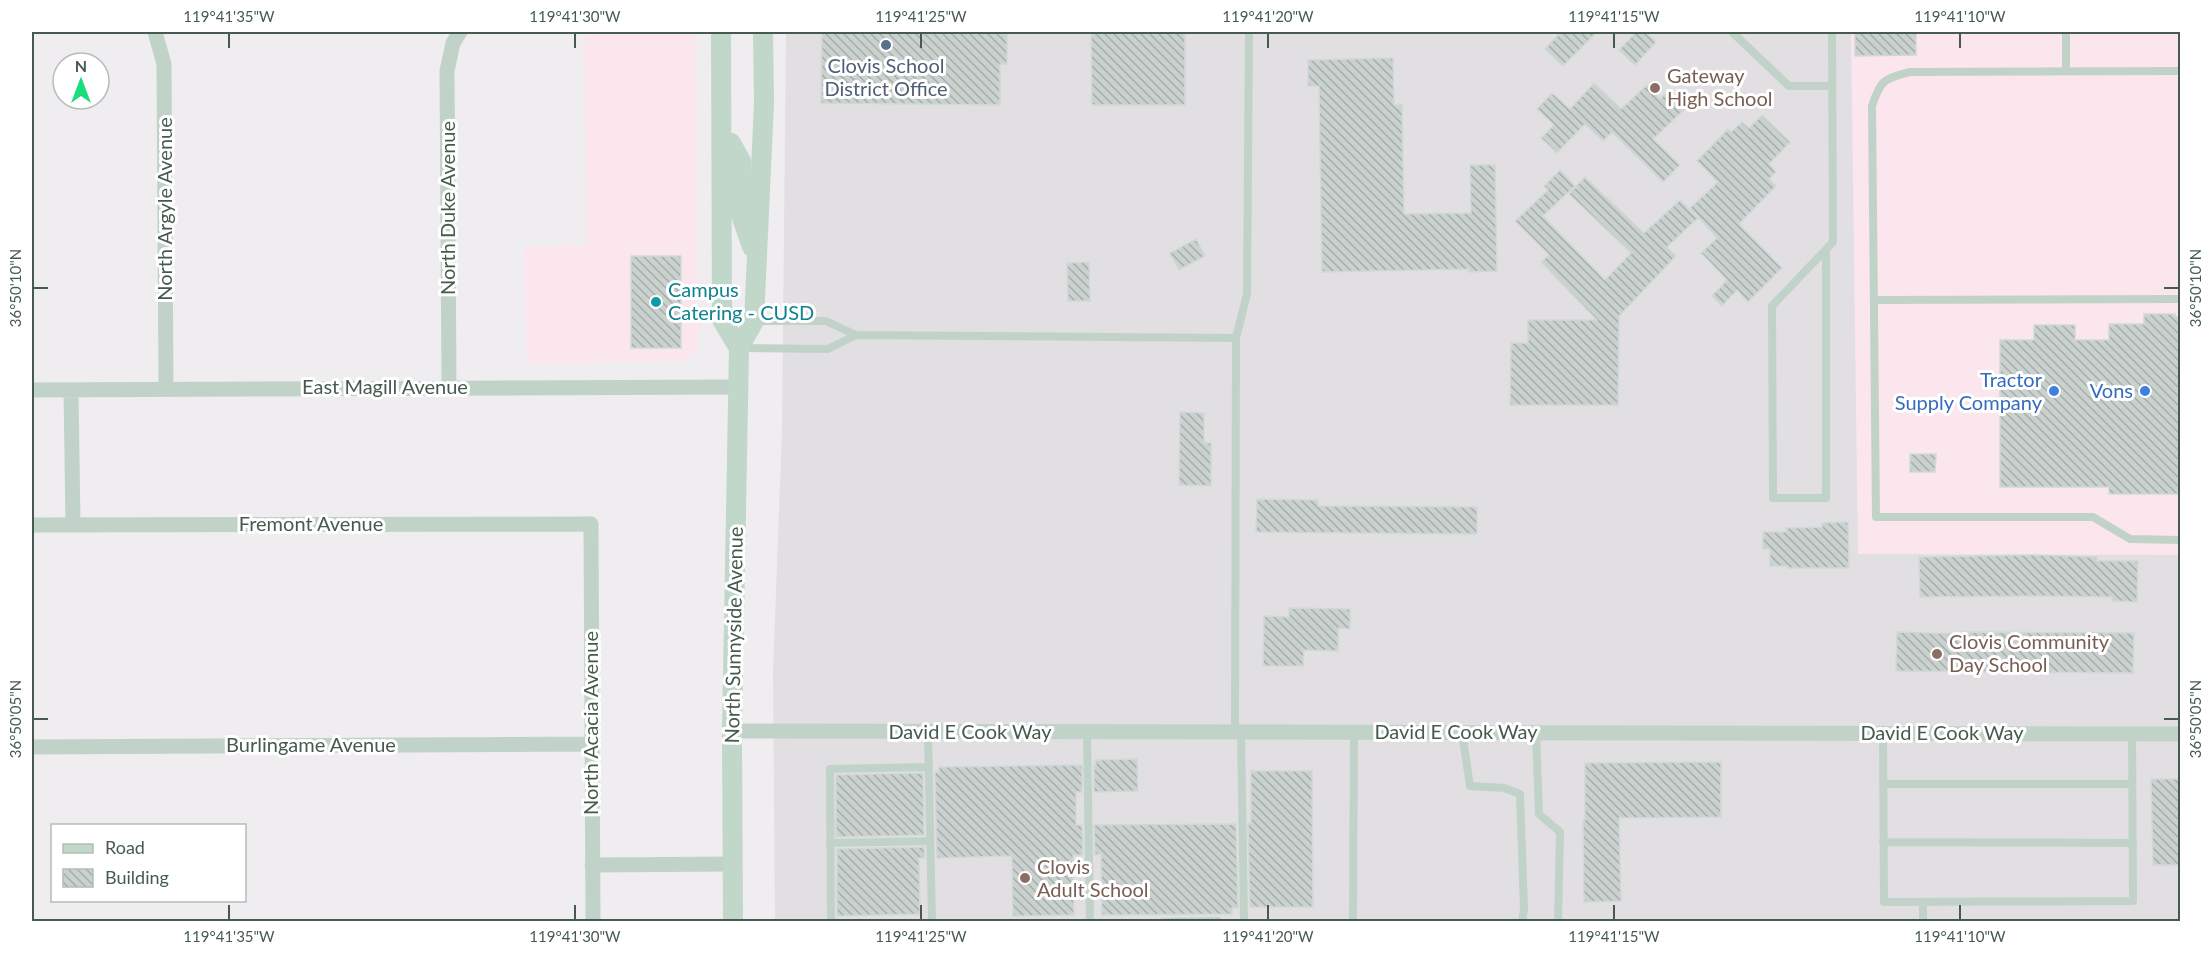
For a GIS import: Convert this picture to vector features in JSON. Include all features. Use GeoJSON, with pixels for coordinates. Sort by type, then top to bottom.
{"type":"FeatureCollection","features":[{"type":"Feature","properties":{"kind":"main road"},"geometry":{"type":"LineString","coordinates":[[722,32],[722,320],[739,348]]}},
{"type":"Feature","properties":{"kind":"main road","name":"North Sunnyside Avenue"},"geometry":{"type":"LineString","coordinates":[[733,921],[732,731],[739,348],[754,321],[755,258],[764,103],[763,32]]}},
{"type":"Feature","properties":{"kind":"main road"},"geometry":{"type":"LineString","coordinates":[[722,141],[731,143],[741,161],[740,212],[755,258]]}},
{"type":"Feature","properties":{"kind":"street","name":"North Argyle Avenue"},"geometry":{"type":"LineString","coordinates":[[155,32],[164,64],[166,388]]}},
{"type":"Feature","properties":{"kind":"street","name":"North Duke Avenue"},"geometry":{"type":"LineString","coordinates":[[449,387],[447,71],[453,43],[460,32]]}},
{"type":"Feature","properties":{"kind":"street","name":"East Magill Avenue"},"geometry":{"type":"LineString","coordinates":[[32,390],[738,387]]}},
{"type":"Feature","properties":{"kind":"street"},"geometry":{"type":"LineString","coordinates":[[71,390],[73,525]]}},
{"type":"Feature","properties":{"kind":"street","name":"Fremont Avenue"},"geometry":{"type":"LineString","coordinates":[[32,525],[591,524]]}},
{"type":"Feature","properties":{"kind":"street","name":"North Acacia Avenue"},"geometry":{"type":"LineString","coordinates":[[591,524],[593,921]]}},
{"type":"Feature","properties":{"kind":"street","name":"David E Cook Way"},"geometry":{"type":"LineString","coordinates":[[732,731],[2181,734]]}},
{"type":"Feature","properties":{"kind":"street","name":"Burlingame Avenue"},"geometry":{"type":"LineString","coordinates":[[32,747],[591,744]]}},
{"type":"Feature","properties":{"kind":"street"},"geometry":{"type":"LineString","coordinates":[[592,865],[733,864]]}},
{"type":"Feature","properties":{"kind":"lane"},"geometry":{"type":"LineString","coordinates":[[1244,921],[1238,732],[1236,338],[1247,294],[1249,32]]}},
{"type":"Feature","properties":{"kind":"lane"},"geometry":{"type":"LineString","coordinates":[[1732,32],[1789,86],[1832,86]]}},
{"type":"Feature","properties":{"kind":"lane"},"geometry":{"type":"LineString","coordinates":[[1826,251],[1826,498],[1773,498],[1772,306],[1833,242],[1832,32]]}},
{"type":"Feature","properties":{"kind":"lane"},"geometry":{"type":"LineString","coordinates":[[2066,32],[2066,71]]}},
{"type":"Feature","properties":{"kind":"lane"},"geometry":{"type":"LineString","coordinates":[[2181,71],[1910,72],[1890,77],[1877,89],[1872,106],[1876,516],[2093,518],[2130,539],[2181,540]]}},
{"type":"Feature","properties":{"kind":"lane"},"geometry":{"type":"LineString","coordinates":[[1874,300],[2181,299]]}},
{"type":"Feature","properties":{"kind":"lane"},"geometry":{"type":"LineString","coordinates":[[754,321],[826,321],[856,335],[1236,338]]}},
{"type":"Feature","properties":{"kind":"lane"},"geometry":{"type":"LineString","coordinates":[[739,348],[828,349],[856,335]]}},
{"type":"Feature","properties":{"kind":"lane"},"geometry":{"type":"LineString","coordinates":[[928,731],[932,921]]}},
{"type":"Feature","properties":{"kind":"lane"},"geometry":{"type":"LineString","coordinates":[[1087,732],[1090,921]]}},
{"type":"Feature","properties":{"kind":"lane"},"geometry":{"type":"LineString","coordinates":[[1353,732],[1353,921]]}},
{"type":"Feature","properties":{"kind":"lane"},"geometry":{"type":"LineString","coordinates":[[1462,732],[1470,786],[1504,788],[1520,794],[1524,910],[1522,921]]}},
{"type":"Feature","properties":{"kind":"lane"},"geometry":{"type":"LineString","coordinates":[[1536,732],[1539,814],[1560,832],[1558,921]]}},
{"type":"Feature","properties":{"kind":"lane"},"geometry":{"type":"LineString","coordinates":[[1883,733],[1884,902],[2133,902],[2132,734]]}},
{"type":"Feature","properties":{"kind":"lane"},"geometry":{"type":"LineString","coordinates":[[831,921],[830,769],[928,767]]}},
{"type":"Feature","properties":{"kind":"lane"},"geometry":{"type":"LineString","coordinates":[[1883,784],[2132,784]]}},
{"type":"Feature","properties":{"kind":"lane"},"geometry":{"type":"LineString","coordinates":[[830,843],[930,841]]}},
{"type":"Feature","properties":{"kind":"lane"},"geometry":{"type":"LineString","coordinates":[[1883,842],[2133,843]]}},
{"type":"Feature","properties":{"kind":"lane"},"geometry":{"type":"LineString","coordinates":[[1923,902],[1923,921]]}},
{"type":"Feature","properties":{"kind":"lane"},"geometry":{"type":"LineString","coordinates":[[1163,921],[1218,921]]}},
{"type":"Feature","properties":{"kind":"shaded area"},"geometry":{"type":"Polygon","coordinates":[[[584,32],[695,32],[698,350],[682,361],[527,363],[524,247],[587,245],[584,32]]]}},
{"type":"Feature","properties":{"kind":"shaded area"},"geometry":{"type":"Polygon","coordinates":[[[786,32],[1851,32],[1858,554],[2180,555],[2180,921],[775,922],[773,672],[782,430],[786,32]]]}},
{"type":"Feature","properties":{"kind":"shaded area"},"geometry":{"type":"Polygon","coordinates":[[[1851,32],[2180,32],[2180,555],[1858,554],[1851,32]]]}},
{"type":"Feature","properties":{"kind":"building"},"geometry":{"type":"Polygon","coordinates":[[[822,32],[1000,32],[1000,34],[1007,34],[1007,64],[1000,64],[1000,105],[821,103],[822,32]]]}},
{"type":"Feature","properties":{"kind":"building"},"geometry":{"type":"Polygon","coordinates":[[[1091,32],[1185,32],[1185,105],[1092,105],[1091,32]]]}},
{"type":"Feature","properties":{"kind":"building"},"geometry":{"type":"Polygon","coordinates":[[[1561,32],[1597,32],[1563,66],[1545,49],[1561,32]]]}},
{"type":"Feature","properties":{"kind":"building"},"geometry":{"type":"Polygon","coordinates":[[[1636,32],[1645,32],[1656,42],[1635,65],[1619,50],[1636,32]]]}},
{"type":"Feature","properties":{"kind":"building"},"geometry":{"type":"Polygon","coordinates":[[[1855,32],[1916,32],[1916,55],[1855,56],[1855,32]]]}},
{"type":"Feature","properties":{"kind":"building"},"geometry":{"type":"Polygon","coordinates":[[[1393,58],[1394,105],[1402,105],[1404,214],[1471,213],[1470,165],[1495,165],[1497,271],[1469,272],[1469,269],[1322,272],[1319,86],[1308,86],[1308,60],[1393,58]]]}},
{"type":"Feature","properties":{"kind":"building"},"geometry":{"type":"Polygon","coordinates":[[[1594,83],[1621,109],[1647,85],[1660,99],[1670,89],[1687,107],[1653,139],[1680,165],[1663,182],[1612,132],[1603,141],[1585,124],[1557,153],[1541,138],[1554,125],[1537,109],[1552,93],[1570,109],[1594,83]]]}},
{"type":"Feature","properties":{"kind":"building"},"geometry":{"type":"Polygon","coordinates":[[[1762,115],[1790,142],[1769,164],[1776,172],[1769,179],[1776,186],[1739,224],[1782,268],[1748,302],[1737,290],[1722,306],[1712,296],[1727,280],[1701,253],[1717,238],[1690,208],[1718,182],[1697,161],[1728,129],[1731,132],[1742,122],[1749,128],[1762,115]]]}},
{"type":"Feature","properties":{"kind":"building"},"geometry":{"type":"Polygon","coordinates":[[[1560,170],[1575,186],[1543,216],[1605,280],[1631,253],[1569,194],[1585,177],[1644,233],[1680,200],[1698,218],[1667,247],[1676,256],[1619,316],[1618,405],[1510,405],[1511,343],[1528,343],[1528,320],[1597,320],[1541,262],[1549,255],[1515,221],[1548,190],[1544,186],[1560,170]]]}},
{"type":"Feature","properties":{"kind":"building"},"geometry":{"type":"Polygon","coordinates":[[[1196,239],[1205,256],[1179,270],[1170,253],[1196,239]]]}},
{"type":"Feature","properties":{"kind":"building","name":"Campus Catering - CUSD"},"geometry":{"type":"Polygon","coordinates":[[[631,256],[681,256],[681,348],[631,348],[631,256]]]}},
{"type":"Feature","properties":{"kind":"building"},"geometry":{"type":"Polygon","coordinates":[[[1089,262],[1090,301],[1068,301],[1067,263],[1089,262]]]}},
{"type":"Feature","properties":{"kind":"building"},"geometry":{"type":"Polygon","coordinates":[[[2144,314],[2175,314],[2175,317],[2181,317],[2181,494],[2109,494],[2109,487],[2000,487],[2000,340],[2034,340],[2034,325],[2075,325],[2075,340],[2109,340],[2109,324],[2144,324],[2144,314]]]}},
{"type":"Feature","properties":{"kind":"building"},"geometry":{"type":"Polygon","coordinates":[[[1180,412],[1204,413],[1204,443],[1211,443],[1211,486],[1179,485],[1180,412]]]}},
{"type":"Feature","properties":{"kind":"building"},"geometry":{"type":"Polygon","coordinates":[[[1910,454],[1936,454],[1935,472],[1910,472],[1910,454]]]}},
{"type":"Feature","properties":{"kind":"building"},"geometry":{"type":"Polygon","coordinates":[[[1257,499],[1318,500],[1318,506],[1477,507],[1477,534],[1256,532],[1257,499]]]}},
{"type":"Feature","properties":{"kind":"building"},"geometry":{"type":"Polygon","coordinates":[[[1848,522],[1849,568],[1770,566],[1770,549],[1763,549],[1763,532],[1787,532],[1786,528],[1822,527],[1822,523],[1848,522]]]}},
{"type":"Feature","properties":{"kind":"building"},"geometry":{"type":"Polygon","coordinates":[[[2030,555],[2097,557],[2097,561],[2138,561],[2137,602],[2112,601],[2112,597],[1920,597],[1919,557],[2030,555]]]}},
{"type":"Feature","properties":{"kind":"building"},"geometry":{"type":"Polygon","coordinates":[[[1289,608],[1350,609],[1350,629],[1338,628],[1338,651],[1304,650],[1303,666],[1263,666],[1264,616],[1289,617],[1289,608]]]}},
{"type":"Feature","properties":{"kind":"building"},"geometry":{"type":"Polygon","coordinates":[[[1897,632],[2134,633],[2133,673],[1896,671],[1897,632]]]}},
{"type":"Feature","properties":{"kind":"building"},"geometry":{"type":"Polygon","coordinates":[[[1137,759],[1138,791],[1094,792],[1095,760],[1137,759]]]}},
{"type":"Feature","properties":{"kind":"building"},"geometry":{"type":"Polygon","coordinates":[[[1721,762],[1721,817],[1619,818],[1621,901],[1584,902],[1585,763],[1721,762]]]}},
{"type":"Feature","properties":{"kind":"building"},"geometry":{"type":"Polygon","coordinates":[[[1082,765],[1082,792],[1076,792],[1076,825],[1082,825],[1083,855],[1073,855],[1074,915],[1013,916],[1012,856],[937,858],[935,772],[939,772],[939,767],[1082,765]]]}},
{"type":"Feature","properties":{"kind":"building"},"geometry":{"type":"Polygon","coordinates":[[[1251,771],[1312,771],[1313,907],[1250,907],[1248,823],[1251,823],[1251,771]]]}},
{"type":"Feature","properties":{"kind":"building"},"geometry":{"type":"Polygon","coordinates":[[[923,773],[924,835],[836,837],[836,775],[923,773]]]}},
{"type":"Feature","properties":{"kind":"building"},"geometry":{"type":"Polygon","coordinates":[[[2151,779],[2181,779],[2181,865],[2153,865],[2151,779]]]}},
{"type":"Feature","properties":{"kind":"building"},"geometry":{"type":"Polygon","coordinates":[[[1236,824],[1238,908],[1232,908],[1232,914],[1102,915],[1101,854],[1095,855],[1094,825],[1236,824]]]}},
{"type":"Feature","properties":{"kind":"building"},"geometry":{"type":"Polygon","coordinates":[[[924,847],[925,858],[919,858],[920,914],[837,916],[837,849],[924,847]]]}},
{"type":"Feature","properties":{"kind":"place","name":"Clovis School District Office"},"geometry":{"type":"Point","coordinates":[886,45]}},
{"type":"Feature","properties":{"kind":"place","name":"Gateway High School"},"geometry":{"type":"Point","coordinates":[1655,88]}},
{"type":"Feature","properties":{"kind":"place","name":"Campus Catering - CUSD"},"geometry":{"type":"Point","coordinates":[656,302]}},
{"type":"Feature","properties":{"kind":"place","name":"Tractor Supply Company"},"geometry":{"type":"Point","coordinates":[2054,391]}},
{"type":"Feature","properties":{"kind":"place","name":"Vons"},"geometry":{"type":"Point","coordinates":[2145,391]}},
{"type":"Feature","properties":{"kind":"place","name":"Clovis Community Day School"},"geometry":{"type":"Point","coordinates":[1937,654]}},
{"type":"Feature","properties":{"kind":"place","name":"Clovis Adult School"},"geometry":{"type":"Point","coordinates":[1025,878]}}]}
